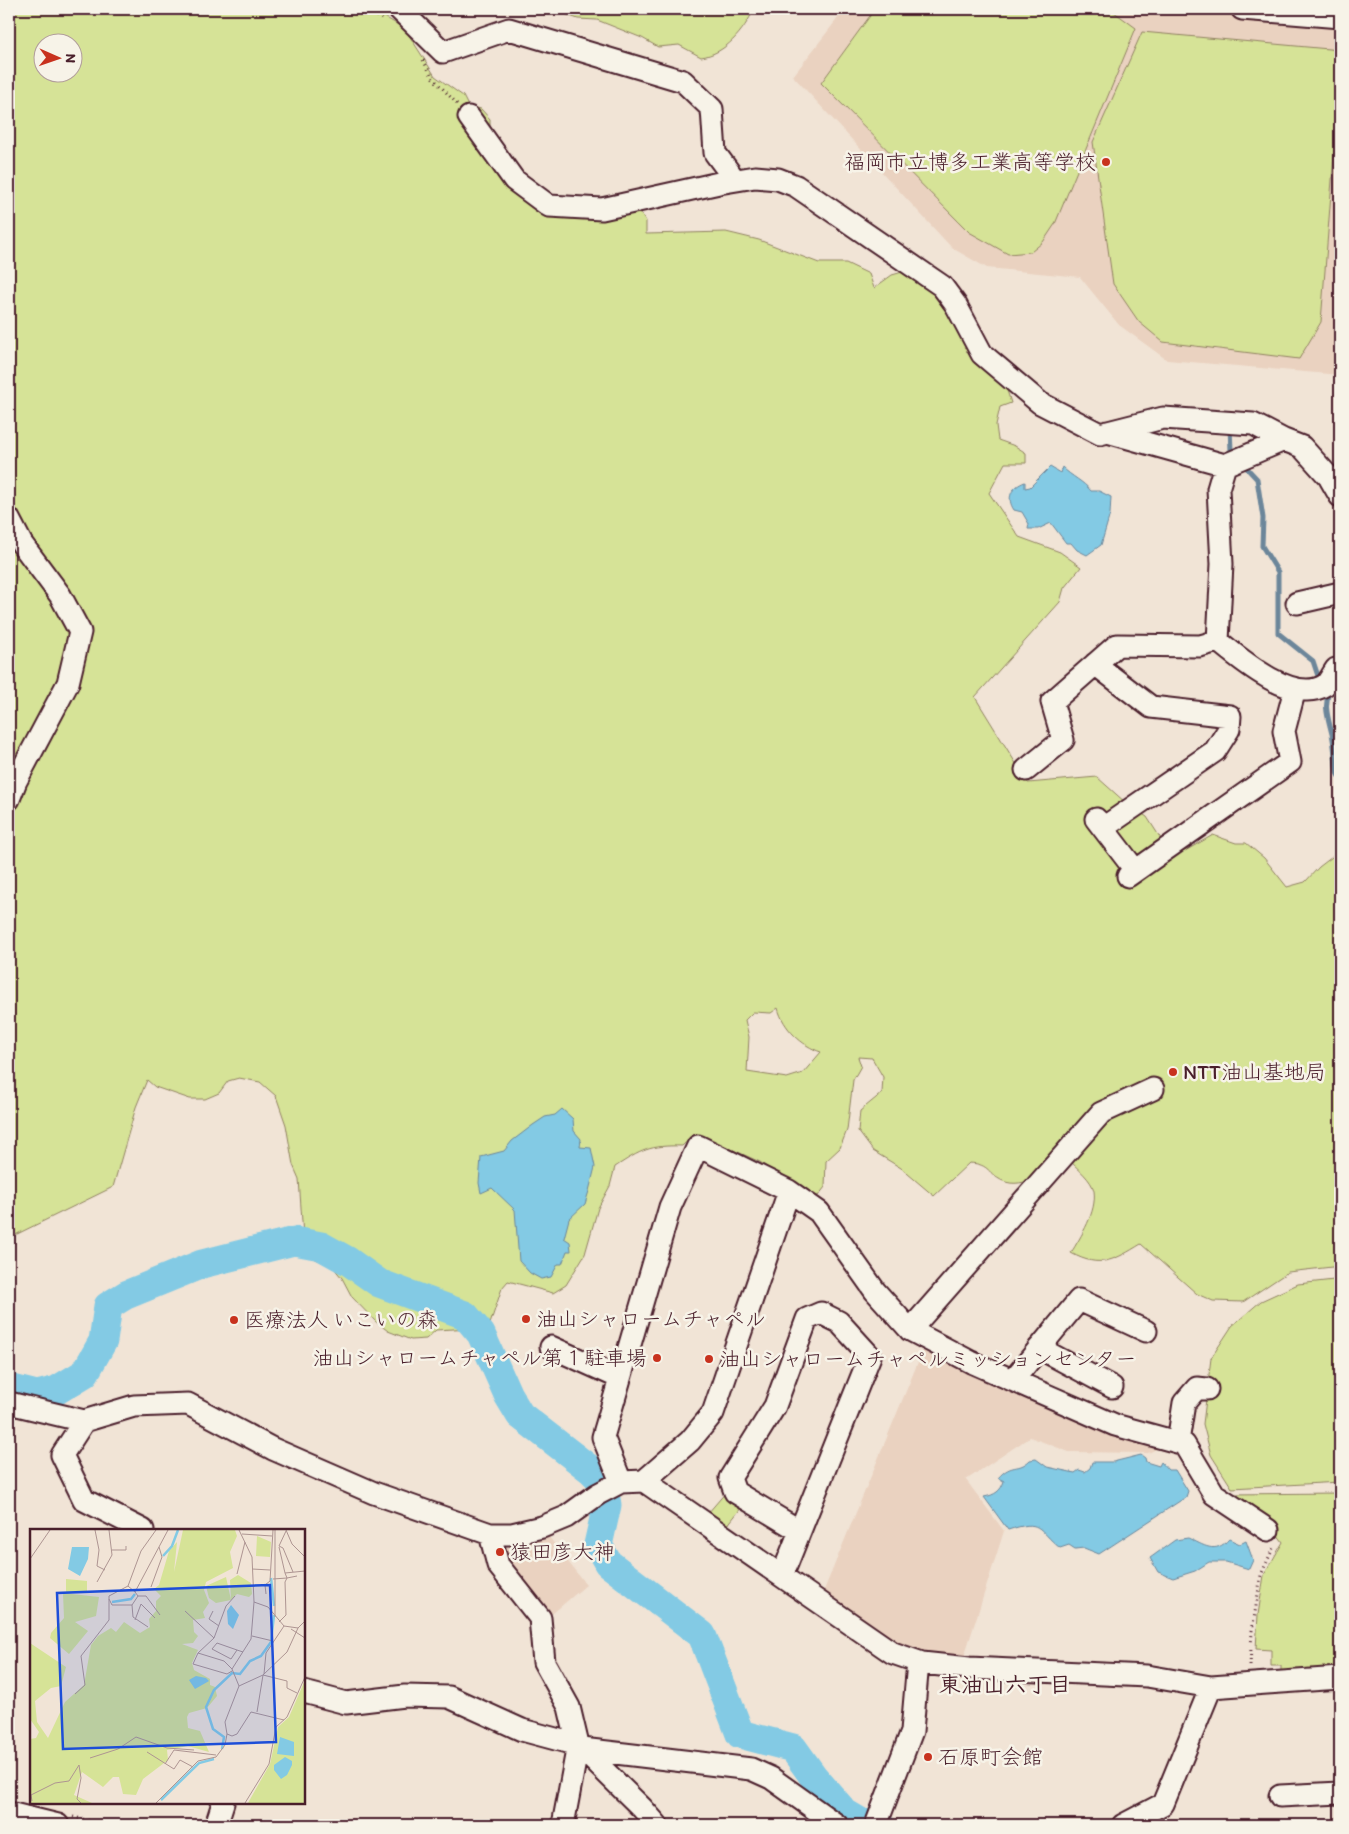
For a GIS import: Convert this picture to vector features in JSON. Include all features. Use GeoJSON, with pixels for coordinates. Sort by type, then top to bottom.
{"type":"FeatureCollection","features":[{"type":"Feature","properties":{"kind":"street"},"geometry":{"type":"LineString","coordinates":[[1242,9],[1340,17]]}},
{"type":"Feature","properties":{"kind":"street"},"geometry":{"type":"LineString","coordinates":[[393,15],[443,52],[509,29],[683,81],[712,109],[715,153],[735,180]]}},
{"type":"Feature","properties":{"kind":"street"},"geometry":{"type":"LineString","coordinates":[[469,117],[514,180],[549,206],[602,208],[755,177],[778,179],[796,186],[942,286],[956,305],[982,354],[1040,403],[1100,434],[1163,418],[1253,424],[1302,447],[1329,477],[1340,496]]}},
{"type":"Feature","properties":{"kind":"street"},"geometry":{"type":"LineString","coordinates":[[1108,432],[1227,464],[1284,440]]}},
{"type":"Feature","properties":{"kind":"street"},"geometry":{"type":"LineString","coordinates":[[1218,641],[1222,564],[1218,489],[1227,464]]}},
{"type":"Feature","properties":{"kind":"street"},"geometry":{"type":"LineString","coordinates":[[9,519],[22,544],[60,595],[80,632],[68,683],[16,780],[9,799]]}},
{"type":"Feature","properties":{"kind":"street"},"geometry":{"type":"LineString","coordinates":[[1297,603],[1340,593]]}},
{"type":"Feature","properties":{"kind":"street"},"geometry":{"type":"LineString","coordinates":[[1026,770],[1063,740],[1052,702],[1117,645],[1200,646],[1218,641]]}},
{"type":"Feature","properties":{"kind":"street"},"geometry":{"type":"LineString","coordinates":[[1218,641],[1255,672],[1300,691],[1335,672]]}},
{"type":"Feature","properties":{"kind":"street"},"geometry":{"type":"LineString","coordinates":[[1096,664],[1151,707],[1230,716],[1229,729],[1215,751],[1100,824],[1131,873],[1290,762],[1284,731],[1294,689]]}},
{"type":"Feature","properties":{"kind":"street"},"geometry":{"type":"LineString","coordinates":[[910,1330],[1101,1113],[1153,1089]]}},
{"type":"Feature","properties":{"kind":"street"},"geometry":{"type":"LineString","coordinates":[[621,1482],[602,1437],[670,1207],[698,1146],[789,1191],[818,1212],[875,1291],[910,1330],[1013,1380],[1115,1425],[1184,1444],[1214,1494],[1268,1530]]}},
{"type":"Feature","properties":{"kind":"street"},"geometry":{"type":"LineString","coordinates":[[644,1481],[690,1442],[713,1413],[789,1191]]}},
{"type":"Feature","properties":{"kind":"street"},"geometry":{"type":"LineString","coordinates":[[1013,1380],[1079,1300],[1146,1331]]}},
{"type":"Feature","properties":{"kind":"street"},"geometry":{"type":"LineString","coordinates":[[782,1576],[800,1531],[870,1356],[839,1322],[821,1313],[807,1320],[775,1406],[730,1478],[735,1492],[800,1531]]}},
{"type":"Feature","properties":{"kind":"street"},"geometry":{"type":"LineString","coordinates":[[551,1348],[620,1378]]}},
{"type":"Feature","properties":{"kind":"street"},"geometry":{"type":"LineString","coordinates":[[1040,1348],[1112,1387]]}},
{"type":"Feature","properties":{"kind":"street"},"geometry":{"type":"LineString","coordinates":[[1178,1442],[1184,1403],[1197,1388],[1207,1389]]}},
{"type":"Feature","properties":{"kind":"street"},"geometry":{"type":"LineString","coordinates":[[9,1403],[84,1420],[134,1406],[188,1404],[273,1449],[374,1493],[490,1534],[512,1534],[542,1527],[566,1517],[598,1494],[621,1482],[644,1481],[893,1653],[918,1662],[969,1668],[1147,1676],[1211,1687],[1340,1678]]}},
{"type":"Feature","properties":{"kind":"street"},"geometry":{"type":"LineString","coordinates":[[84,1420],[62,1455],[84,1500],[141,1529]]}},
{"type":"Feature","properties":{"kind":"street"},"geometry":{"type":"LineString","coordinates":[[490,1534],[498,1565],[540,1618],[544,1662],[569,1707],[580,1747],[563,1825]]}},
{"type":"Feature","properties":{"kind":"street"},"geometry":{"type":"LineString","coordinates":[[878,1820],[912,1731],[918,1662]]}},
{"type":"Feature","properties":{"kind":"street"},"geometry":{"type":"LineString","coordinates":[[1122,1825],[1163,1804],[1211,1687]]}},
{"type":"Feature","properties":{"kind":"street"},"geometry":{"type":"LineString","coordinates":[[305,1692],[346,1704],[405,1696],[449,1697],[522,1730],[580,1747],[751,1769],[771,1778],[837,1825]]}},
{"type":"Feature","properties":{"kind":"street"},"geometry":{"type":"LineString","coordinates":[[580,1747],[657,1825]]}},
{"type":"Feature","properties":{"kind":"street"},"geometry":{"type":"LineString","coordinates":[[1280,1796],[1340,1793]]}},
{"type":"Feature","properties":{"kind":"street"},"geometry":{"type":"LineString","coordinates":[[216,1825],[223,1804]]}},
{"type":"Feature","properties":{"kind":"street"},"geometry":{"type":"LineString","coordinates":[[9,1813],[58,1825]]}},
{"type":"Feature","properties":{"kind":"path"},"geometry":{"type":"LineString","coordinates":[[364,9],[393,15]]}},
{"type":"Feature","properties":{"kind":"path"},"geometry":{"type":"LineString","coordinates":[[423,59],[433,78],[469,117]]}},
{"type":"Feature","properties":{"kind":"path"},"geometry":{"type":"LineString","coordinates":[[1250,1684],[1252,1631],[1262,1575],[1275,1540],[1268,1530]]}},
{"type":"Feature","properties":{"kind":"shaded area","name":"福岡市立博多工業高等学校"},"geometry":{"type":"Polygon","coordinates":[[[845,9],[1340,9],[1340,375],[1167,360],[1119,325],[1080,277],[987,268],[952,248],[793,76],[845,9]]]}},
{"type":"Feature","properties":{"kind":"shaded area"},"geometry":{"type":"Polygon","coordinates":[[[925,1345],[1166,1445],[1148,1453],[1069,1452],[1030,1437],[966,1480],[1004,1531],[964,1657],[931,1653],[895,1644],[822,1595],[925,1345]]]}},
{"type":"Feature","properties":{"kind":"shaded area"},"geometry":{"type":"Polygon","coordinates":[[[546,1533],[586,1585],[546,1619],[502,1557],[502,1548],[537,1540],[546,1533]]]}},
{"type":"Feature","properties":{"kind":"green space"},"geometry":{"type":"Polygon","coordinates":[[[9,9],[371,9],[405,29],[435,76],[463,96],[468,106],[481,109],[490,119],[490,151],[545,199],[615,201],[642,215],[646,221],[646,234],[726,232],[759,240],[819,263],[846,263],[869,274],[874,288],[892,275],[906,271],[933,286],[1006,387],[1011,403],[1000,407],[996,425],[998,440],[1015,446],[1026,453],[1026,463],[1005,463],[989,493],[1019,537],[1060,552],[1081,567],[1064,588],[1060,602],[975,697],[1028,783],[1097,777],[1126,803],[1147,817],[1163,842],[1185,851],[1213,835],[1236,843],[1246,843],[1264,858],[1287,887],[1305,882],[1319,867],[1340,851],[1340,1268],[1332,1267],[1288,1272],[1243,1302],[1213,1301],[1197,1294],[1141,1244],[1115,1258],[1107,1260],[1091,1261],[1071,1253],[1091,1215],[1094,1191],[1091,1183],[1070,1161],[1037,1178],[1019,1183],[1003,1181],[985,1167],[969,1163],[934,1196],[901,1168],[873,1151],[858,1131],[860,1111],[882,1093],[883,1077],[872,1058],[858,1057],[861,1066],[853,1080],[847,1130],[840,1148],[826,1161],[825,1187],[818,1196],[804,1194],[760,1162],[720,1144],[693,1136],[682,1146],[662,1146],[646,1150],[615,1167],[610,1186],[598,1208],[585,1254],[566,1285],[553,1293],[508,1281],[502,1288],[489,1327],[436,1330],[426,1339],[411,1340],[388,1331],[375,1321],[352,1297],[342,1278],[333,1267],[309,1256],[304,1250],[299,1179],[293,1165],[286,1125],[276,1096],[260,1082],[239,1078],[228,1081],[219,1093],[205,1099],[190,1099],[155,1087],[147,1080],[136,1107],[113,1187],[9,1238],[9,9]],[[778,1008],[771,1013],[753,1012],[745,1020],[749,1037],[747,1072],[787,1078],[803,1073],[821,1052],[800,1041],[789,1029],[778,1008]]]}},
{"type":"Feature","properties":{"kind":"green space"},"geometry":{"type":"Polygon","coordinates":[[[558,9],[754,9],[745,25],[733,40],[718,51],[701,57],[679,45],[658,47],[642,38],[597,20],[578,19],[558,9]]]}},
{"type":"Feature","properties":{"kind":"green space"},"geometry":{"type":"Polygon","coordinates":[[[875,9],[1110,9],[1136,28],[1055,224],[1043,242],[1031,252],[1008,254],[969,232],[821,83],[875,9]]]}},
{"type":"Feature","properties":{"kind":"green space"},"geometry":{"type":"Polygon","coordinates":[[[1142,32],[1340,50],[1340,77],[1321,322],[1299,359],[1163,342],[1139,322],[1113,284],[1093,142],[1142,32]]]}},
{"type":"Feature","properties":{"kind":"green space"},"geometry":{"type":"Polygon","coordinates":[[[1340,1281],[1340,1482],[1232,1488],[1211,1455],[1203,1424],[1211,1358],[1232,1326],[1261,1301],[1298,1284],[1340,1281]]]}},
{"type":"Feature","properties":{"kind":"green space"},"geometry":{"type":"Polygon","coordinates":[[[727,1491],[745,1503],[727,1526],[708,1513],[727,1491]]]}},
{"type":"Feature","properties":{"kind":"green space"},"geometry":{"type":"Polygon","coordinates":[[[1340,1493],[1340,1671],[1281,1673],[1281,1666],[1271,1666],[1271,1650],[1256,1649],[1258,1615],[1264,1575],[1283,1542],[1262,1514],[1231,1494],[1340,1493]]]}},
{"type":"Feature","properties":{"kind":"water"},"geometry":{"type":"Polygon","coordinates":[[[1050,467],[1060,473],[1062,467],[1091,491],[1099,491],[1111,497],[1110,514],[1101,545],[1087,555],[1077,550],[1071,543],[1066,543],[1051,523],[1038,529],[1028,529],[1029,524],[1022,512],[1014,510],[1012,506],[1010,497],[1013,490],[1025,482],[1025,488],[1030,487],[1050,467]]]}},
{"type":"Feature","properties":{"kind":"water"},"geometry":{"type":"Polygon","coordinates":[[[562,1109],[573,1119],[574,1131],[581,1139],[580,1147],[591,1148],[595,1167],[585,1204],[569,1219],[564,1238],[570,1242],[571,1251],[567,1251],[562,1264],[558,1264],[551,1277],[541,1279],[530,1273],[519,1261],[515,1210],[492,1188],[481,1193],[479,1183],[481,1157],[504,1151],[512,1141],[533,1125],[545,1117],[555,1115],[562,1109]]]}},
{"type":"Feature","properties":{"kind":"water"},"geometry":{"type":"Polygon","coordinates":[[[1141,1455],[1145,1458],[1146,1462],[1159,1466],[1161,1462],[1168,1470],[1175,1470],[1188,1491],[1186,1497],[1099,1554],[1084,1548],[1075,1549],[1069,1545],[1060,1548],[1038,1527],[1027,1525],[1008,1530],[984,1497],[994,1494],[999,1490],[1004,1481],[998,1478],[1003,1473],[1011,1468],[1022,1466],[1030,1460],[1036,1459],[1047,1467],[1075,1473],[1079,1470],[1085,1472],[1090,1468],[1092,1462],[1113,1462],[1141,1455]]]}},
{"type":"Feature","properties":{"kind":"water"},"geometry":{"type":"Polygon","coordinates":[[[1188,1538],[1204,1546],[1214,1548],[1224,1544],[1229,1539],[1240,1544],[1246,1541],[1253,1560],[1249,1569],[1226,1562],[1209,1562],[1195,1571],[1173,1578],[1158,1572],[1150,1558],[1175,1540],[1188,1538]]]}},
{"type":"Feature","properties":{"kind":"waterway"},"geometry":{"type":"LineString","coordinates":[[1230,428],[1231,450],[1236,456]]}},
{"type":"Feature","properties":{"kind":"waterway"},"geometry":{"type":"LineString","coordinates":[[1243,464],[1257,479],[1263,518],[1262,546],[1278,572],[1278,633],[1313,661],[1319,679],[1322,677]]}},
{"type":"Feature","properties":{"kind":"waterway"},"geometry":{"type":"LineString","coordinates":[[1330,689],[1327,712],[1333,739],[1337,773],[1340,778]]}},
{"type":"Feature","properties":{"kind":"waterway"},"geometry":{"type":"LineString","coordinates":[[9,1388],[37,1395],[57,1390],[85,1373],[103,1341],[108,1306],[126,1295],[202,1264],[294,1241],[321,1246],[348,1261],[379,1283],[465,1315],[481,1334],[508,1395],[520,1415],[591,1470],[603,1482],[607,1505],[598,1545],[608,1563],[702,1635],[740,1734],[793,1748],[813,1776],[845,1813],[862,1823],[880,1825]]}},
{"type":"Feature","properties":{"kind":"place","name":"福岡市立博多工業高等学校"},"geometry":{"type":"Point","coordinates":[1106,162]}},
{"type":"Feature","properties":{"kind":"place","name":"NTT油山基地局"},"geometry":{"type":"Point","coordinates":[1173,1072]}},
{"type":"Feature","properties":{"kind":"place","name":"油山シャロームチャペル"},"geometry":{"type":"Point","coordinates":[526,1319]}},
{"type":"Feature","properties":{"kind":"place","name":"医療法人 いこいの森"},"geometry":{"type":"Point","coordinates":[234,1320]}},
{"type":"Feature","properties":{"kind":"place","name":"油山シャロームチャペル第１駐車場"},"geometry":{"type":"Point","coordinates":[657,1358]}},
{"type":"Feature","properties":{"kind":"place","name":"油山シャロームチャペルミッションセンター"},"geometry":{"type":"Point","coordinates":[709,1359]}},
{"type":"Feature","properties":{"kind":"place","name":"猿田彦大神"},"geometry":{"type":"Point","coordinates":[500,1552]}},
{"type":"Feature","properties":{"kind":"place","name":"石原町会館"},"geometry":{"type":"Point","coordinates":[928,1757]}},
{"type":"Feature","properties":{"kind":"district","name":"東油山六丁目"},"geometry":{"type":"Point","coordinates":[1005,1684]}}]}
